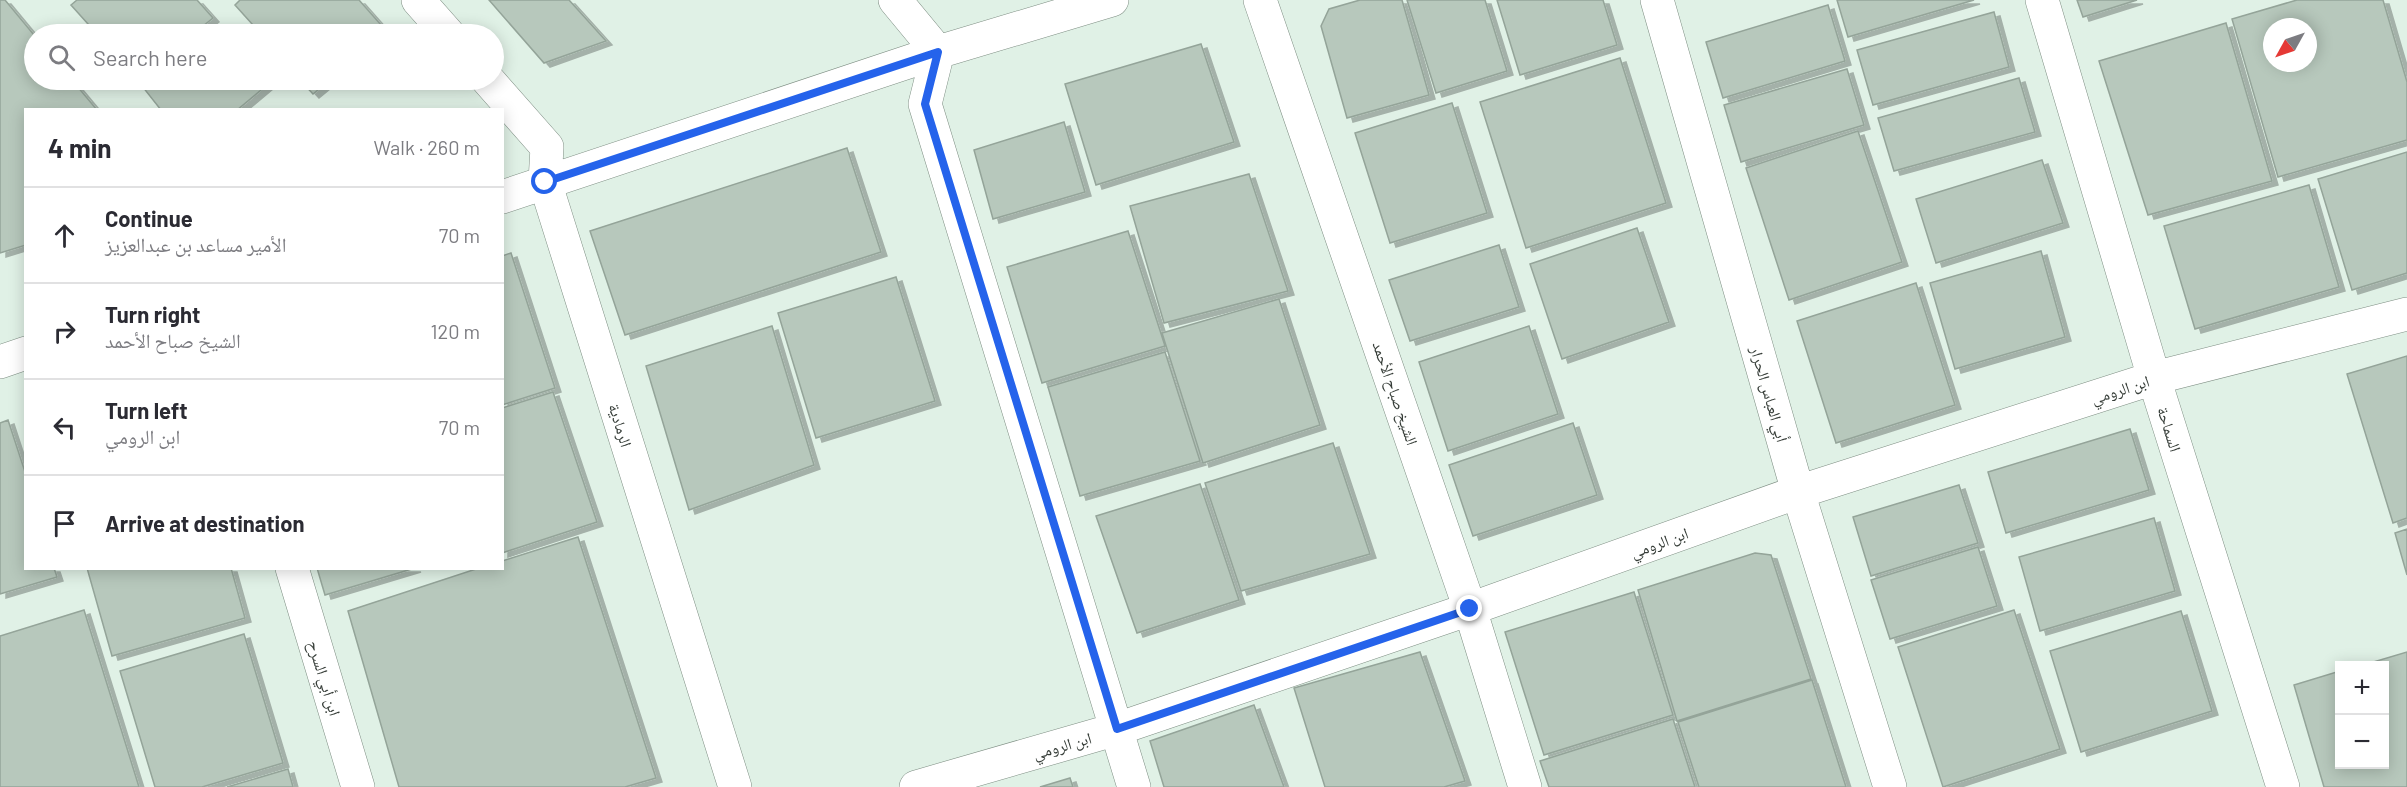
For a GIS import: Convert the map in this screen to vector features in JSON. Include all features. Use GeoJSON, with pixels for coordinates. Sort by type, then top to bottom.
{"type":"FeatureCollection","features":[{"type":"Feature","properties":{"kind":"street"},"geometry":{"type":"LineString","coordinates":[[418,0],[439,24]]}},
{"type":"Feature","properties":{"kind":"street"},"geometry":{"type":"LineString","coordinates":[[895,0],[938,52]]}},
{"type":"Feature","properties":{"kind":"street"},"geometry":{"type":"LineString","coordinates":[[504,196],[938,52],[1112,0]]}},
{"type":"Feature","properties":{"kind":"street","name":"الشيخ صباح الأحمد"},"geometry":{"type":"LineString","coordinates":[[1260,0],[1470,609],[1525,787]]}},
{"type":"Feature","properties":{"kind":"street","name":"أبي العباس الحرار"},"geometry":{"type":"LineString","coordinates":[[1657,0],[1798,492],[1890,787]]}},
{"type":"Feature","properties":{"kind":"street","name":"السماحة"},"geometry":{"type":"LineString","coordinates":[[2042,0],[2154,378],[2283,787]]}},
{"type":"Feature","properties":{"kind":"street"},"geometry":{"type":"LineString","coordinates":[[938,52],[925,104],[1134,787]]}},
{"type":"Feature","properties":{"kind":"street","name":"الرمادية"},"geometry":{"type":"LineString","coordinates":[[497,90],[547,147],[545,182],[735,787]]}},
{"type":"Feature","properties":{"kind":"street","name":"ابن الرومي"},"geometry":{"type":"LineString","coordinates":[[916,787],[1117,729],[1470,609],[1798,492],[2154,378],[2407,314]]}},
{"type":"Feature","properties":{"kind":"street"},"geometry":{"type":"LineString","coordinates":[[0,362],[24,354]]}},
{"type":"Feature","properties":{"kind":"street","name":"ابن أبي السرح"},"geometry":{"type":"LineString","coordinates":[[293,570],[358,787]]}},
{"type":"Feature","properties":{"kind":"building"},"geometry":{"type":"Polygon","coordinates":[[[0,0],[5,0],[25,24],[24,90],[80,90],[95,108],[24,108],[24,246],[0,253],[0,0]]]}},
{"type":"Feature","properties":{"kind":"building"},"geometry":{"type":"Polygon","coordinates":[[[77,0],[197,0],[213,18],[206,24],[88,24],[71,5],[77,0]]]}},
{"type":"Feature","properties":{"kind":"building"},"geometry":{"type":"Polygon","coordinates":[[[240,0],[359,0],[380,24],[252,24],[235,5],[240,0]]]}},
{"type":"Feature","properties":{"kind":"building"},"geometry":{"type":"Polygon","coordinates":[[[489,0],[569,0],[606,41],[544,63],[489,0]]]}},
{"type":"Feature","properties":{"kind":"building"},"geometry":{"type":"Polygon","coordinates":[[[1360,0],[1402,0],[1429,95],[1347,118],[1321,26],[1329,9],[1360,0]]]}},
{"type":"Feature","properties":{"kind":"building"},"geometry":{"type":"Polygon","coordinates":[[[1407,0],[1485,0],[1507,71],[1436,93],[1407,0]]]}},
{"type":"Feature","properties":{"kind":"building"},"geometry":{"type":"Polygon","coordinates":[[[1497,0],[1603,0],[1617,45],[1520,75],[1497,0]]]}},
{"type":"Feature","properties":{"kind":"building"},"geometry":{"type":"Polygon","coordinates":[[[1837,0],[1974,0],[1848,37],[1837,0]]]}},
{"type":"Feature","properties":{"kind":"building"},"geometry":{"type":"Polygon","coordinates":[[[2077,0],[2137,0],[2083,17],[2077,0]]]}},
{"type":"Feature","properties":{"kind":"building"},"geometry":{"type":"Polygon","coordinates":[[[2297,0],[2383,0],[2407,82],[2407,140],[2278,177],[2232,19],[2297,0]]]}},
{"type":"Feature","properties":{"kind":"building"},"geometry":{"type":"Polygon","coordinates":[[[1828,5],[1845,61],[1723,98],[1706,42],[1828,5]]]}},
{"type":"Feature","properties":{"kind":"building"},"geometry":{"type":"Polygon","coordinates":[[[1994,12],[2009,67],[1873,105],[1857,50],[1994,12]]]}},
{"type":"Feature","properties":{"kind":"building"},"geometry":{"type":"Polygon","coordinates":[[[2226,23],[2272,181],[2148,215],[2099,61],[2226,23]]]}},
{"type":"Feature","properties":{"kind":"building"},"geometry":{"type":"Polygon","coordinates":[[[1201,44],[1234,142],[1096,185],[1065,84],[1201,44]]]}},
{"type":"Feature","properties":{"kind":"building"},"geometry":{"type":"Polygon","coordinates":[[[1620,58],[1666,203],[1526,248],[1480,102],[1620,58]]]}},
{"type":"Feature","properties":{"kind":"building"},"geometry":{"type":"Polygon","coordinates":[[[1847,69],[1864,125],[1741,162],[1724,105],[1847,69]]]}},
{"type":"Feature","properties":{"kind":"building"},"geometry":{"type":"Polygon","coordinates":[[[2019,78],[2035,132],[1894,171],[1878,118],[2019,78]]]}},
{"type":"Feature","properties":{"kind":"building"},"geometry":{"type":"Polygon","coordinates":[[[145,90],[261,90],[239,108],[159,108],[145,90]]]}},
{"type":"Feature","properties":{"kind":"building"},"geometry":{"type":"Polygon","coordinates":[[[1452,103],[1487,213],[1390,243],[1355,133],[1452,103]]]}},
{"type":"Feature","properties":{"kind":"building"},"geometry":{"type":"Polygon","coordinates":[[[1064,122],[1085,192],[993,219],[974,150],[1064,122]]]}},
{"type":"Feature","properties":{"kind":"building"},"geometry":{"type":"Polygon","coordinates":[[[1858,131],[1902,262],[1789,300],[1746,168],[1858,131]]]}},
{"type":"Feature","properties":{"kind":"building"},"geometry":{"type":"Polygon","coordinates":[[[847,148],[881,252],[625,335],[590,231],[847,148]]]}},
{"type":"Feature","properties":{"kind":"building"},"geometry":{"type":"Polygon","coordinates":[[[2407,152],[2407,273],[2352,290],[2318,179],[2407,152]]]}},
{"type":"Feature","properties":{"kind":"building"},"geometry":{"type":"Polygon","coordinates":[[[2042,160],[2063,223],[1936,263],[1916,199],[2042,160]]]}},
{"type":"Feature","properties":{"kind":"building"},"geometry":{"type":"Polygon","coordinates":[[[1249,174],[1288,291],[1164,323],[1130,206],[1249,174]]]}},
{"type":"Feature","properties":{"kind":"building"},"geometry":{"type":"Polygon","coordinates":[[[2309,185],[2339,287],[2195,329],[2164,226],[2309,185]]]}},
{"type":"Feature","properties":{"kind":"building"},"geometry":{"type":"Polygon","coordinates":[[[1637,228],[1669,322],[1562,359],[1530,264],[1637,228]]]}},
{"type":"Feature","properties":{"kind":"building"},"geometry":{"type":"Polygon","coordinates":[[[1128,231],[1165,346],[1042,383],[1007,267],[1128,231]]]}},
{"type":"Feature","properties":{"kind":"building"},"geometry":{"type":"Polygon","coordinates":[[[1499,245],[1519,307],[1410,341],[1389,280],[1499,245]]]}},
{"type":"Feature","properties":{"kind":"building"},"geometry":{"type":"Polygon","coordinates":[[[2041,251],[2065,337],[1955,369],[1930,283],[2041,251]]]}},
{"type":"Feature","properties":{"kind":"building"},"geometry":{"type":"Polygon","coordinates":[[[511,253],[555,388],[504,404],[504,255],[511,253]]]}},
{"type":"Feature","properties":{"kind":"building"},"geometry":{"type":"Polygon","coordinates":[[[896,277],[935,401],[816,438],[778,313],[896,277]]]}},
{"type":"Feature","properties":{"kind":"building"},"geometry":{"type":"Polygon","coordinates":[[[1916,283],[1955,405],[1836,443],[1797,321],[1916,283]]]}},
{"type":"Feature","properties":{"kind":"building"},"geometry":{"type":"Polygon","coordinates":[[[1279,299],[1320,425],[1203,463],[1162,333],[1279,299]]]}},
{"type":"Feature","properties":{"kind":"building"},"geometry":{"type":"Polygon","coordinates":[[[772,326],[814,465],[689,510],[646,366],[772,326]]]}},
{"type":"Feature","properties":{"kind":"building"},"geometry":{"type":"Polygon","coordinates":[[[1529,326],[1558,414],[1448,451],[1419,362],[1529,326]]]}},
{"type":"Feature","properties":{"kind":"building"},"geometry":{"type":"Polygon","coordinates":[[[1165,352],[1200,461],[1080,496],[1048,387],[1165,352]]]}},
{"type":"Feature","properties":{"kind":"building"},"geometry":{"type":"Polygon","coordinates":[[[2407,356],[2407,518],[2393,523],[2347,374],[2407,356]]]}},
{"type":"Feature","properties":{"kind":"building"},"geometry":{"type":"Polygon","coordinates":[[[553,392],[597,522],[504,552],[504,407],[553,392]]]}},
{"type":"Feature","properties":{"kind":"building"},"geometry":{"type":"Polygon","coordinates":[[[8,420],[24,469],[24,570],[55,570],[57,577],[0,594],[0,423],[8,420]]]}},
{"type":"Feature","properties":{"kind":"building"},"geometry":{"type":"Polygon","coordinates":[[[1573,423],[1597,495],[1473,536],[1449,465],[1573,423]]]}},
{"type":"Feature","properties":{"kind":"building"},"geometry":{"type":"Polygon","coordinates":[[[2130,429],[2149,490],[2006,533],[1988,472],[2130,429]]]}},
{"type":"Feature","properties":{"kind":"building"},"geometry":{"type":"Polygon","coordinates":[[[1333,443],[1370,554],[1241,591],[1205,483],[1333,443]]]}},
{"type":"Feature","properties":{"kind":"building"},"geometry":{"type":"Polygon","coordinates":[[[1200,484],[1239,600],[1137,633],[1096,516],[1200,484]]]}},
{"type":"Feature","properties":{"kind":"building"},"geometry":{"type":"Polygon","coordinates":[[[1959,485],[1978,543],[1871,576],[1853,517],[1959,485]]]}},
{"type":"Feature","properties":{"kind":"building"},"geometry":{"type":"Polygon","coordinates":[[[2154,518],[2175,591],[2040,631],[2019,557],[2154,518]]]}},
{"type":"Feature","properties":{"kind":"building"},"geometry":{"type":"Polygon","coordinates":[[[2407,529],[2407,575],[2395,533],[2407,529]]]}},
{"type":"Feature","properties":{"kind":"building"},"geometry":{"type":"Polygon","coordinates":[[[578,537],[656,778],[625,787],[399,787],[348,611],[473,570],[504,570],[504,560],[578,537]]]}},
{"type":"Feature","properties":{"kind":"building"},"geometry":{"type":"Polygon","coordinates":[[[1978,547],[1997,606],[1890,639],[1871,580],[1978,547]]]}},
{"type":"Feature","properties":{"kind":"building"},"geometry":{"type":"Polygon","coordinates":[[[1755,553],[1771,555],[1811,679],[1677,721],[1638,590],[1755,553]]]}},
{"type":"Feature","properties":{"kind":"building"},"geometry":{"type":"Polygon","coordinates":[[[88,570],[232,570],[245,618],[112,656],[88,570]]]}},
{"type":"Feature","properties":{"kind":"building"},"geometry":{"type":"Polygon","coordinates":[[[318,570],[408,570],[325,595],[318,570]]]}},
{"type":"Feature","properties":{"kind":"building"},"geometry":{"type":"Polygon","coordinates":[[[1634,592],[1673,715],[1544,755],[1505,632],[1634,592]]]}},
{"type":"Feature","properties":{"kind":"building"},"geometry":{"type":"Polygon","coordinates":[[[84,610],[139,787],[0,787],[0,636],[84,610]]]}},
{"type":"Feature","properties":{"kind":"building"},"geometry":{"type":"Polygon","coordinates":[[[2014,610],[2060,749],[1943,787],[1898,647],[2014,610]]]}},
{"type":"Feature","properties":{"kind":"building"},"geometry":{"type":"Polygon","coordinates":[[[2181,611],[2212,711],[2081,752],[2050,651],[2181,611]]]}},
{"type":"Feature","properties":{"kind":"building"},"geometry":{"type":"Polygon","coordinates":[[[244,634],[283,763],[202,787],[155,787],[120,671],[244,634]]]}},
{"type":"Feature","properties":{"kind":"building"},"geometry":{"type":"Polygon","coordinates":[[[1420,652],[1465,781],[1444,787],[1325,787],[1294,688],[1420,652]]]}},
{"type":"Feature","properties":{"kind":"building"},"geometry":{"type":"Polygon","coordinates":[[[2407,652],[2407,787],[2324,787],[2294,685],[2335,673],[2335,769],[2389,769],[2389,661],[2377,661],[2407,652]]]}},
{"type":"Feature","properties":{"kind":"building"},"geometry":{"type":"Polygon","coordinates":[[[1812,680],[1846,787],[1699,787],[1678,722],[1812,680]]]}},
{"type":"Feature","properties":{"kind":"building"},"geometry":{"type":"Polygon","coordinates":[[[1254,705],[1284,787],[1164,787],[1150,741],[1254,705]]]}},
{"type":"Feature","properties":{"kind":"building"},"geometry":{"type":"Polygon","coordinates":[[[1673,719],[1695,787],[1549,787],[1540,761],[1673,719]]]}},
{"type":"Feature","properties":{"kind":"building"},"geometry":{"type":"Polygon","coordinates":[[[288,769],[293,787],[227,787],[288,769]]]}},
{"type":"Feature","properties":{"kind":"building"},"geometry":{"type":"Polygon","coordinates":[[[1070,778],[1073,787],[1040,787],[1070,778]]]}},
{"type":"Feature","properties":{"kind":"route"},"geometry":{"type":"LineString","coordinates":[[545,182],[938,52],[925,104],[1117,729],[1470,609]]}}]}
